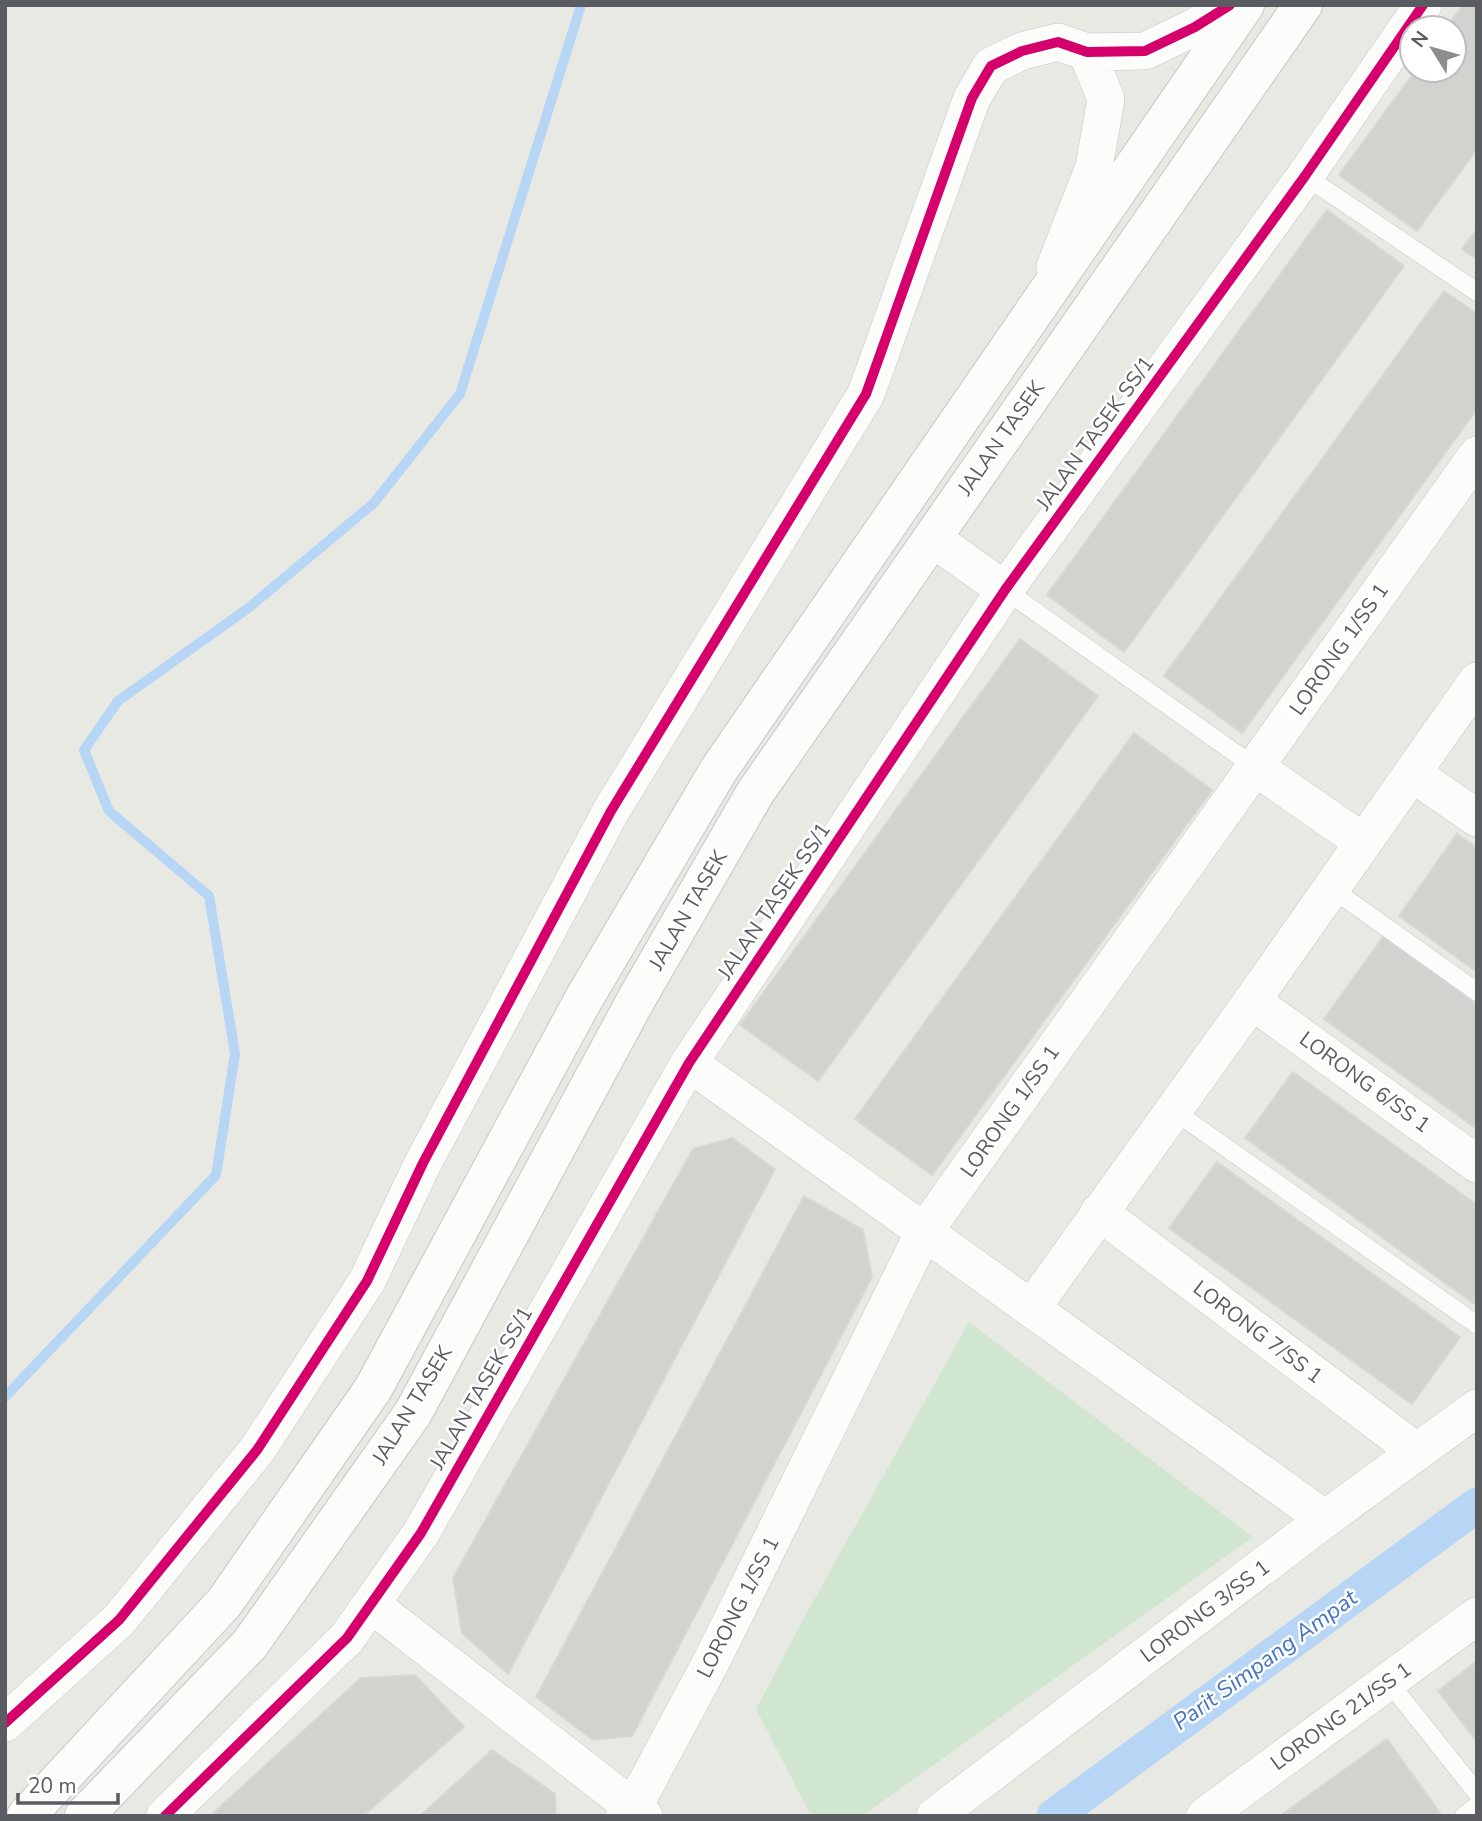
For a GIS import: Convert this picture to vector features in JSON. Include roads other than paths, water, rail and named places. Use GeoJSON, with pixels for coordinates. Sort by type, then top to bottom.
{"type":"FeatureCollection","features":[{"type":"Feature","properties":{"kind":"main road","name":"JALAN TASEK"},"geometry":{"type":"LineString","coordinates":[[26,1816],[224,1603],[373,1389],[582,1002],[718,771],[1245,5]]}},
{"type":"Feature","properties":{"kind":"main road","name":"JALAN TASEK"},"geometry":{"type":"LineString","coordinates":[[84,1816],[250,1644],[413,1413],[637,998],[755,793],[1303,5]]}},
{"type":"Feature","properties":{"kind":"street"},"geometry":{"type":"LineString","coordinates":[[5,1723],[119,1620],[257,1450],[367,1281],[423,1163],[611,811],[866,394],[972,98],[991,66],[1022,51],[1058,42],[1087,52],[1145,51],[1195,27],[1230,5]]}},
{"type":"Feature","properties":{"kind":"street","name":"JALAN TASEK SS/1"},"geometry":{"type":"LineString","coordinates":[[164,1816],[347,1638],[372,1605],[421,1533],[689,1063],[1005,590],[1305,176],[1423,5]]}},
{"type":"Feature","properties":{"kind":"street"},"geometry":{"type":"LineString","coordinates":[[1045,293],[1094,167],[1106,99],[1087,52]]}},
{"type":"Feature","properties":{"kind":"street","name":"LORONG 1/SS 1"},"geometry":{"type":"LineString","coordinates":[[634,1813],[924,1232],[1477,455]]}},
{"type":"Feature","properties":{"kind":"street"},"geometry":{"type":"LineString","coordinates":[[933,538],[1005,590]]}},
{"type":"Feature","properties":{"kind":"street"},"geometry":{"type":"LineString","coordinates":[[1031,1309],[1477,681]]}},
{"type":"Feature","properties":{"kind":"street"},"geometry":{"type":"LineString","coordinates":[[1255,767],[1363,842]]}},
{"type":"Feature","properties":{"kind":"street"},"geometry":{"type":"LineString","coordinates":[[1413,774],[1477,818]]}},
{"type":"Feature","properties":{"kind":"street","name":"LORONG 6/SS 1"},"geometry":{"type":"LineString","coordinates":[[1252,1001],[1477,1164]]}},
{"type":"Feature","properties":{"kind":"street"},"geometry":{"type":"LineString","coordinates":[[689,1063],[1325,1519]]}},
{"type":"Feature","properties":{"kind":"street","name":"LORONG 7/SS 1"},"geometry":{"type":"LineString","coordinates":[[1099,1212],[1417,1452]]}},
{"type":"Feature","properties":{"kind":"street","name":"LORONG 3/SS 1"},"geometry":{"type":"LineString","coordinates":[[935,1816],[1325,1519],[1477,1408]]}},
{"type":"Feature","properties":{"kind":"street"},"geometry":{"type":"LineString","coordinates":[[372,1605],[634,1813]]}},
{"type":"Feature","properties":{"kind":"street","name":"LORONG 21/SS 1"},"geometry":{"type":"LineString","coordinates":[[1205,1816],[1477,1616]]}},
{"type":"Feature","properties":{"kind":"lane"},"geometry":{"type":"LineString","coordinates":[[1305,176],[1477,292]]}},
{"type":"Feature","properties":{"kind":"lane"},"geometry":{"type":"LineString","coordinates":[[1005,590],[1255,767]]}},
{"type":"Feature","properties":{"kind":"lane"},"geometry":{"type":"LineString","coordinates":[[1331,888],[1477,992]]}},
{"type":"Feature","properties":{"kind":"lane"},"geometry":{"type":"LineString","coordinates":[[1173,1111],[1477,1325]]}},
{"type":"Feature","properties":{"kind":"lane"},"geometry":{"type":"LineString","coordinates":[[1388,1681],[1477,1793]]}},
{"type":"Feature","properties":{"kind":"lane"},"geometry":{"type":"LineString","coordinates":[[1464,1816],[1477,1807]]}},
{"type":"Feature","properties":{"kind":"waterway"},"geometry":{"type":"LineString","coordinates":[[5,1397],[216,1175],[235,1054],[209,896],[109,811],[84,750],[118,701],[247,609],[374,503],[460,394],[581,5]]}},
{"type":"Feature","properties":{"kind":"waterway","name":"Parit Simpang Ampat"},"geometry":{"type":"LineString","coordinates":[[1054,1816],[1477,1505]]}}]}
